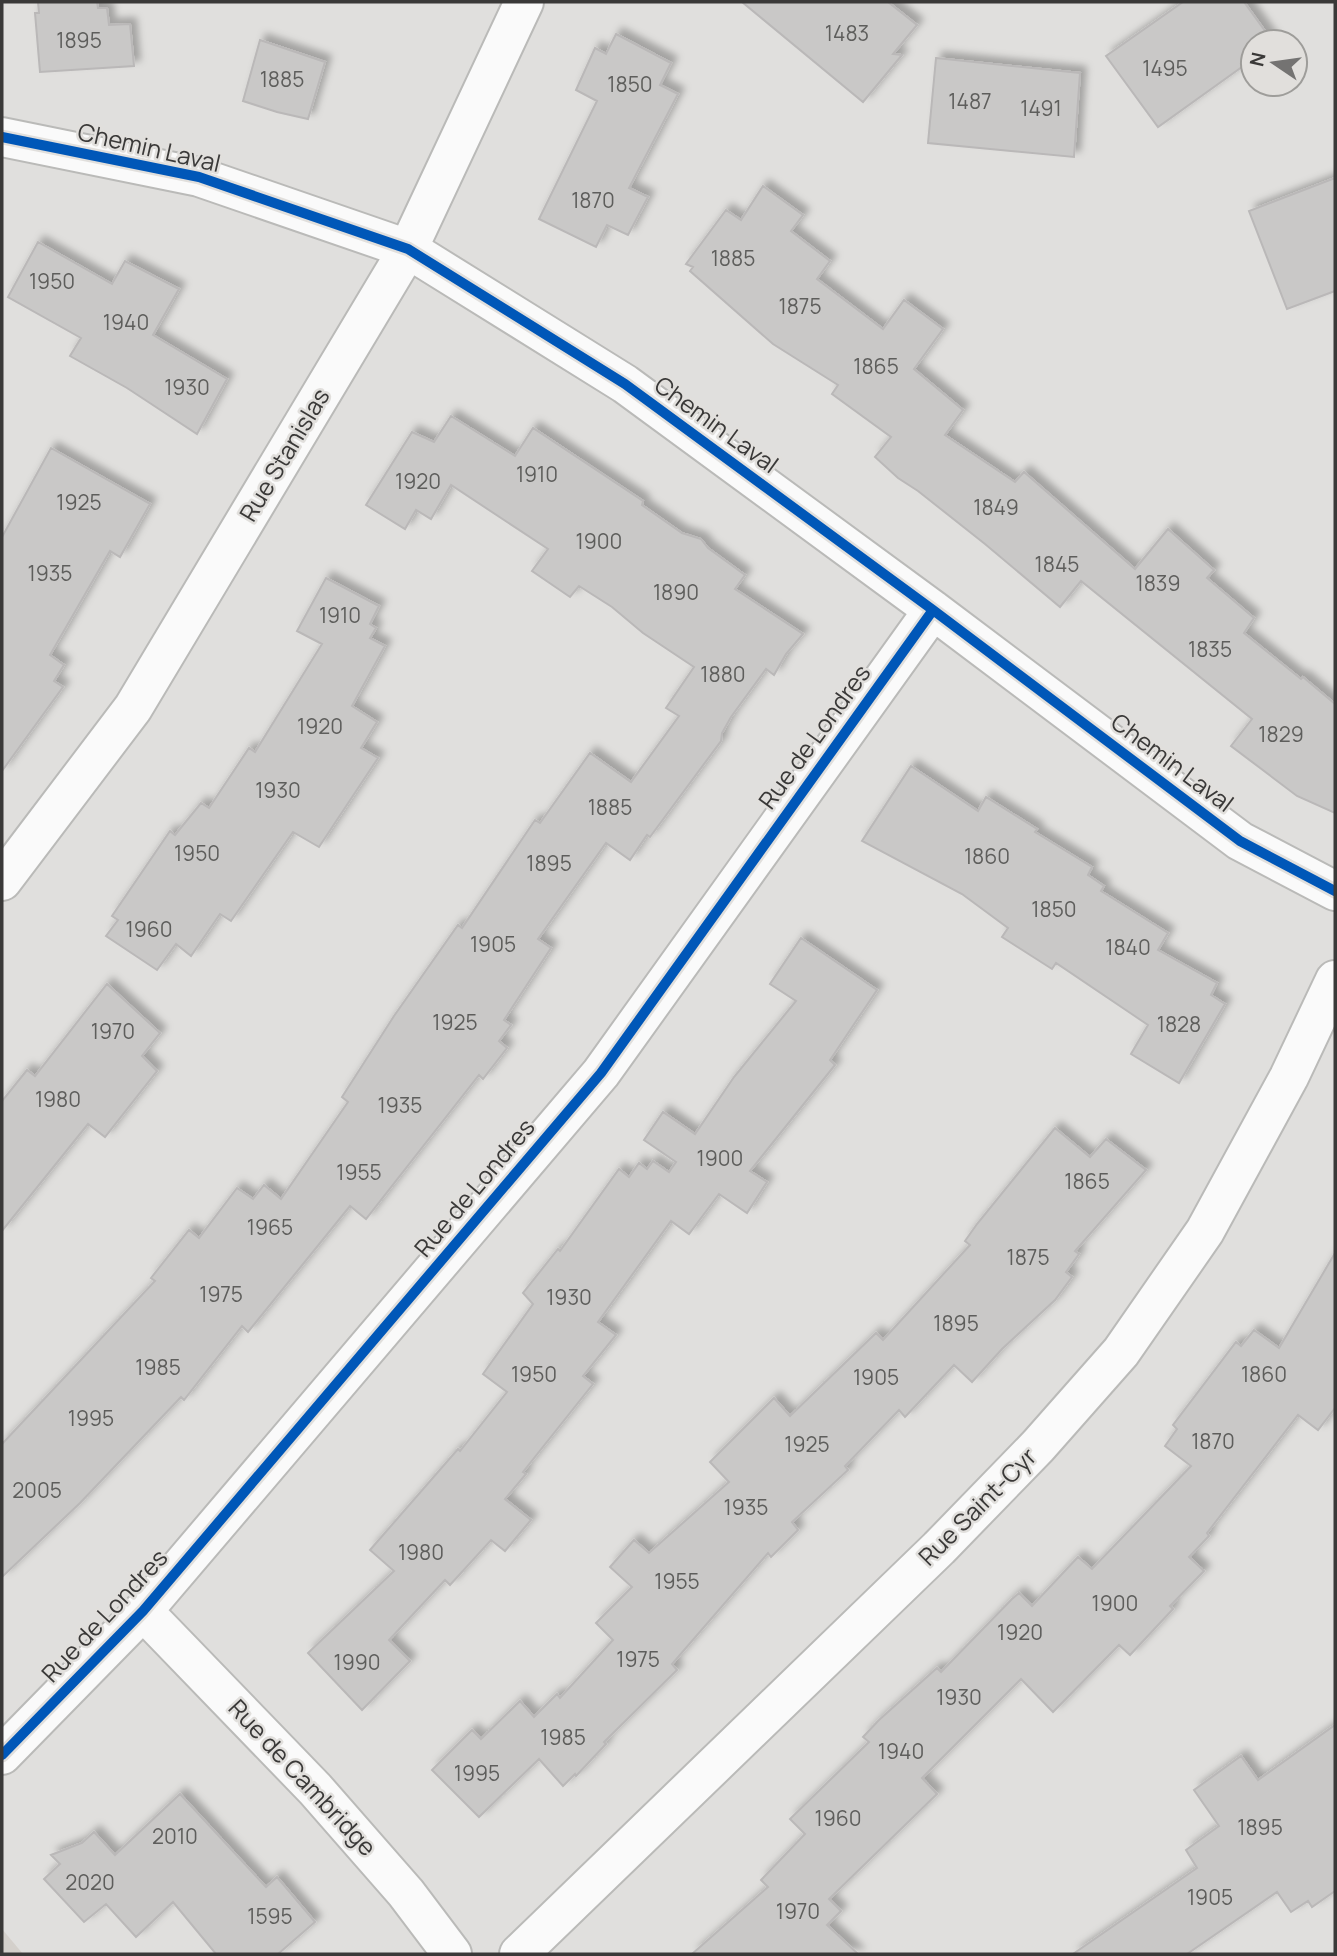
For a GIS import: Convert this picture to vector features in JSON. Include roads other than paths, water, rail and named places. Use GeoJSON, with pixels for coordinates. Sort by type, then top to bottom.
{"type":"FeatureCollection","features":[{"type":"Feature","properties":{"kind":"street","name":"Rue Stanislas"},"geometry":{"type":"LineString","coordinates":[[2,881],[133,708],[408,249],[524,2]]}},
{"type":"Feature","properties":{"kind":"street","name":"Chemin Laval"},"geometry":{"type":"LineString","coordinates":[[2,137],[199,177],[408,249],[625,384],[933,610],[1240,841],[1335,891]]}},
{"type":"Feature","properties":{"kind":"street","name":"Rue de Londres"},"geometry":{"type":"LineString","coordinates":[[2,1755],[143,1611],[601,1073],[933,610]]}},
{"type":"Feature","properties":{"kind":"street","name":"Rue Saint-Cyr"},"geometry":{"type":"LineString","coordinates":[[519,1954],[939,1548],[1038,1446],[1121,1352],[1205,1231],[1289,1077],[1335,980]]}},
{"type":"Feature","properties":{"kind":"street","name":"Rue de Cambridge"},"geometry":{"type":"LineString","coordinates":[[143,1611],[315,1788],[406,1893],[452,1954]]}}]}
